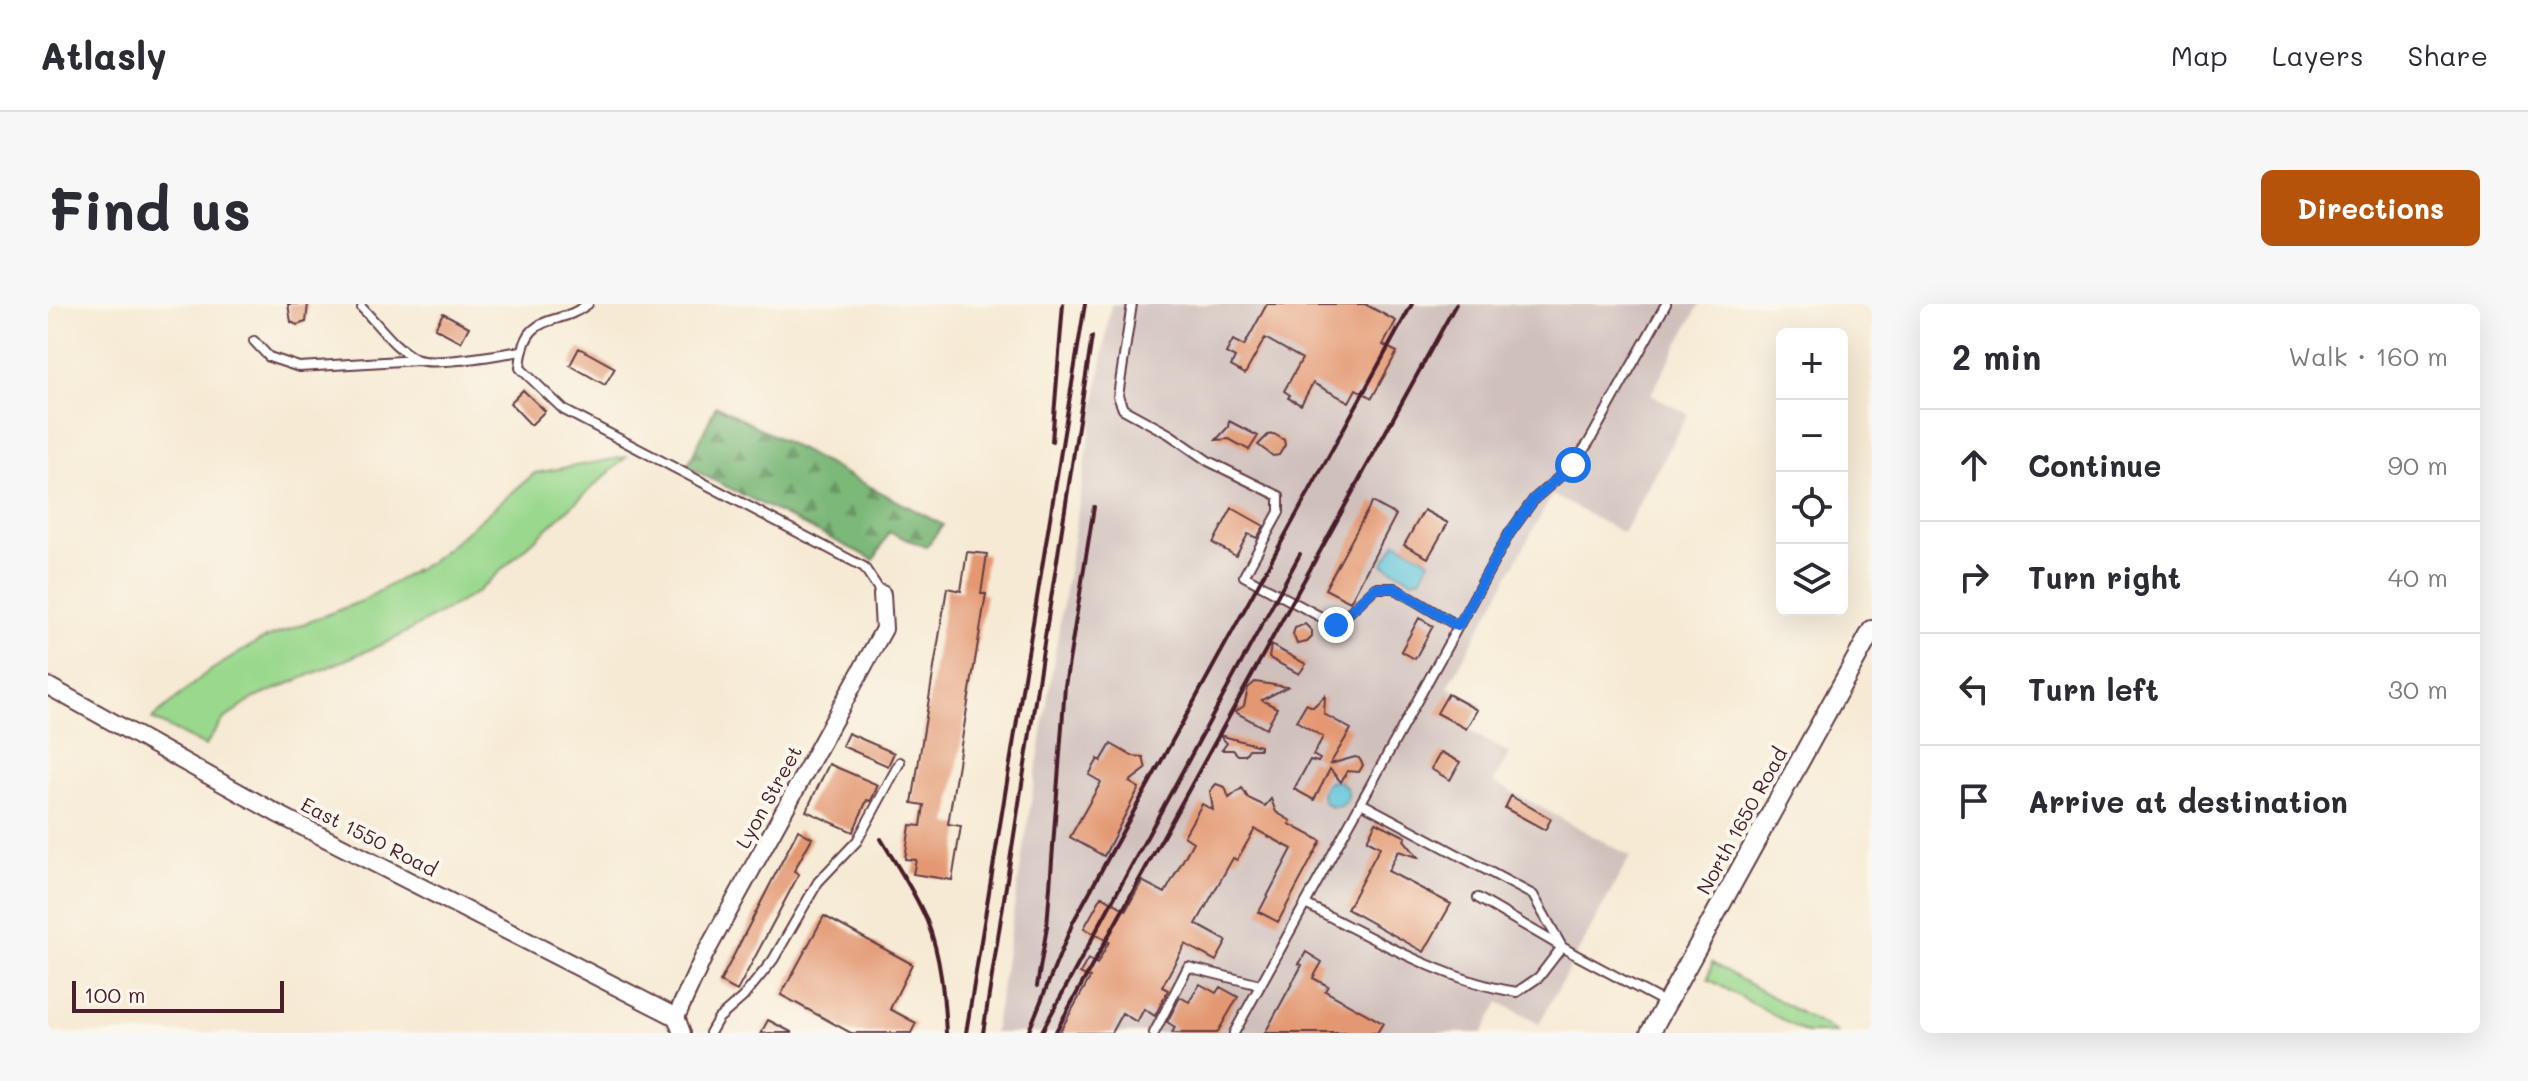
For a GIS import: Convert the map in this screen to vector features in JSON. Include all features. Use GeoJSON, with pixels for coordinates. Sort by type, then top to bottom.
{"type":"FeatureCollection","features":[{"type":"Feature","properties":{"kind":"street","name":"Lyon Street"},"geometry":{"type":"LineString","coordinates":[[679,1025],[704,956],[884,629],[882,594]]}},
{"type":"Feature","properties":{"kind":"street","name":"North 1650 Road"},"geometry":{"type":"LineString","coordinates":[[1650,1033],[1872,630]]}},
{"type":"Feature","properties":{"kind":"street","name":"East 1550 Road"},"geometry":{"type":"LineString","coordinates":[[48,686],[276,813],[679,1025]]}},
{"type":"Feature","properties":{"kind":"lane"},"geometry":{"type":"LineString","coordinates":[[588,304],[538,324],[521,351],[520,368],[564,410],[864,567],[882,594]]}},
{"type":"Feature","properties":{"kind":"lane"},"geometry":{"type":"LineString","coordinates":[[1132,304],[1118,396],[1123,409],[1169,434],[1208,461],[1279,496],[1279,512],[1244,576],[1336,625],[1375,588],[1394,588],[1458,626]]}},
{"type":"Feature","properties":{"kind":"lane"},"geometry":{"type":"LineString","coordinates":[[1234,1033],[1509,534],[1534,499],[1573,465],[1589,442],[1666,304]]}},
{"type":"Feature","properties":{"kind":"lane"},"geometry":{"type":"LineString","coordinates":[[362,308],[397,344],[418,360]]}},
{"type":"Feature","properties":{"kind":"lane"},"geometry":{"type":"LineString","coordinates":[[254,341],[269,357],[299,367],[475,359],[521,351]]}},
{"type":"Feature","properties":{"kind":"lane"},"geometry":{"type":"LineString","coordinates":[[710,1033],[718,1019],[743,997],[773,960],[818,882],[857,841],[900,762]]}},
{"type":"Feature","properties":{"kind":"lane"},"geometry":{"type":"LineString","coordinates":[[1361,803],[1533,895],[1562,947]]}},
{"type":"Feature","properties":{"kind":"lane"},"geometry":{"type":"LineString","coordinates":[[1478,898],[1667,1003]]}},
{"type":"Feature","properties":{"kind":"lane"},"geometry":{"type":"LineString","coordinates":[[1305,904],[1420,960],[1497,989],[1517,992],[1539,977],[1562,947]]}},
{"type":"Feature","properties":{"kind":"lane"},"geometry":{"type":"LineString","coordinates":[[1154,1033],[1188,967],[1260,985]]}},
{"type":"Feature","properties":{"kind":"shaded area"},"geometry":{"type":"Polygon","coordinates":[[[1111,304],[1700,304],[1651,394],[1688,414],[1623,533],[1552,495],[1448,687],[1482,705],[1469,731],[1509,753],[1494,782],[1630,856],[1539,1024],[1499,1002],[1482,1033],[994,1033],[1111,304]]]}},
{"type":"Feature","properties":{"kind":"green space"},"geometry":{"type":"Polygon","coordinates":[[[716,406],[943,525],[926,547],[889,532],[874,560],[687,467],[716,406]]]}},
{"type":"Feature","properties":{"kind":"green space"},"geometry":{"type":"Polygon","coordinates":[[[626,457],[476,593],[392,640],[253,699],[223,720],[205,746],[152,719],[205,674],[259,641],[362,601],[433,560],[535,473],[626,457]]]}},
{"type":"Feature","properties":{"kind":"green space"},"geometry":{"type":"Polygon","coordinates":[[[1712,963],[1836,1033],[1806,1033],[1708,979],[1712,963]]]}},
{"type":"Feature","properties":{"kind":"water"},"geometry":{"type":"Polygon","coordinates":[[[1396,542],[1430,561],[1421,578],[1412,580],[1383,564],[1396,542]]]}},
{"type":"Feature","properties":{"kind":"water"},"geometry":{"type":"Polygon","coordinates":[[[1335,781],[1344,785],[1348,794],[1344,803],[1335,807],[1326,803],[1322,794],[1326,785],[1335,781]]]}},
{"type":"Feature","properties":{"kind":"building"},"geometry":{"type":"Polygon","coordinates":[[[288,304],[308,304],[306,322],[297,325],[291,322],[288,304]]]}},
{"type":"Feature","properties":{"kind":"building"},"geometry":{"type":"Polygon","coordinates":[[[1267,304],[1365,304],[1396,321],[1383,345],[1397,352],[1372,398],[1356,389],[1349,402],[1313,383],[1301,405],[1288,398],[1290,395],[1284,391],[1302,359],[1265,338],[1245,374],[1231,366],[1235,358],[1226,353],[1233,340],[1244,346],[1267,304]]]}},
{"type":"Feature","properties":{"kind":"building"},"geometry":{"type":"Polygon","coordinates":[[[443,313],[469,327],[461,342],[435,328],[443,313]]]}},
{"type":"Feature","properties":{"kind":"building"},"geometry":{"type":"Polygon","coordinates":[[[579,348],[615,368],[605,385],[570,365],[579,348]]]}},
{"type":"Feature","properties":{"kind":"building"},"geometry":{"type":"Polygon","coordinates":[[[523,390],[545,411],[531,425],[510,403],[523,390]]]}},
{"type":"Feature","properties":{"kind":"building"},"geometry":{"type":"Polygon","coordinates":[[[1229,421],[1258,436],[1249,450],[1229,439],[1216,440],[1228,427],[1229,421]]]}},
{"type":"Feature","properties":{"kind":"building"},"geometry":{"type":"Polygon","coordinates":[[[1274,434],[1284,440],[1285,445],[1279,455],[1273,456],[1258,445],[1268,435],[1274,434]]]}},
{"type":"Feature","properties":{"kind":"building"},"geometry":{"type":"Polygon","coordinates":[[[1372,502],[1396,515],[1350,602],[1325,589],[1372,502]]]}},
{"type":"Feature","properties":{"kind":"building"},"geometry":{"type":"Polygon","coordinates":[[[1232,508],[1264,526],[1257,538],[1248,534],[1236,556],[1213,543],[1232,508]]]}},
{"type":"Feature","properties":{"kind":"building"},"geometry":{"type":"Polygon","coordinates":[[[1424,510],[1448,523],[1428,558],[1404,545],[1424,510]]]}},
{"type":"Feature","properties":{"kind":"building"},"geometry":{"type":"Polygon","coordinates":[[[967,552],[987,554],[981,594],[986,594],[948,824],[961,826],[952,880],[913,874],[916,860],[905,859],[910,825],[921,826],[924,805],[912,803],[947,588],[961,591],[967,552]]]}},
{"type":"Feature","properties":{"kind":"building"},"geometry":{"type":"Polygon","coordinates":[[[1419,618],[1433,626],[1415,659],[1401,651],[1419,618]]]}},
{"type":"Feature","properties":{"kind":"building"},"geometry":{"type":"Polygon","coordinates":[[[1305,624],[1312,631],[1312,637],[1307,642],[1297,644],[1293,634],[1295,628],[1305,624]]]}},
{"type":"Feature","properties":{"kind":"building"},"geometry":{"type":"Polygon","coordinates":[[[1271,645],[1306,664],[1299,674],[1269,658],[1271,645]]]}},
{"type":"Feature","properties":{"kind":"building"},"geometry":{"type":"Polygon","coordinates":[[[1255,682],[1287,687],[1262,700],[1277,708],[1266,729],[1235,712],[1244,706],[1248,688],[1255,682]]]}},
{"type":"Feature","properties":{"kind":"building"},"geometry":{"type":"Polygon","coordinates":[[[1448,694],[1477,710],[1466,729],[1437,713],[1448,694]]]}},
{"type":"Feature","properties":{"kind":"building"},"geometry":{"type":"Polygon","coordinates":[[[1325,696],[1324,714],[1351,729],[1330,764],[1355,757],[1363,765],[1359,772],[1347,771],[1341,782],[1330,769],[1314,800],[1294,789],[1310,760],[1318,762],[1320,759],[1313,755],[1323,737],[1296,721],[1306,704],[1313,707],[1325,696]]]}},
{"type":"Feature","properties":{"kind":"building"},"geometry":{"type":"Polygon","coordinates":[[[848,733],[894,753],[888,766],[842,746],[848,733]]]}},
{"type":"Feature","properties":{"kind":"building"},"geometry":{"type":"Polygon","coordinates":[[[1219,735],[1260,746],[1260,749],[1249,749],[1245,755],[1222,750],[1227,743],[1219,735]]]}},
{"type":"Feature","properties":{"kind":"building"},"geometry":{"type":"Polygon","coordinates":[[[1111,744],[1132,756],[1143,757],[1146,769],[1129,782],[1139,788],[1104,856],[1070,837],[1101,782],[1089,775],[1111,744]]]}},
{"type":"Feature","properties":{"kind":"building"},"geometry":{"type":"Polygon","coordinates":[[[1441,752],[1460,762],[1450,780],[1431,769],[1441,752]]]}},
{"type":"Feature","properties":{"kind":"building"},"geometry":{"type":"Polygon","coordinates":[[[829,764],[878,785],[871,801],[867,800],[853,832],[806,811],[829,764]]]}},
{"type":"Feature","properties":{"kind":"building"},"geometry":{"type":"Polygon","coordinates":[[[1216,784],[1225,787],[1229,798],[1242,788],[1248,798],[1265,806],[1271,799],[1276,812],[1291,821],[1289,824],[1321,841],[1278,922],[1259,912],[1292,849],[1255,829],[1237,860],[1233,858],[1196,924],[1227,941],[1216,961],[1185,944],[1162,987],[1168,990],[1155,1016],[1144,1009],[1137,1022],[1122,1013],[1111,1033],[1059,1033],[1090,978],[1080,973],[1088,959],[1097,964],[1109,942],[1084,928],[1102,896],[1126,910],[1142,881],[1165,893],[1193,842],[1184,836],[1202,804],[1213,810],[1210,791],[1216,784]]]}},
{"type":"Feature","properties":{"kind":"building"},"geometry":{"type":"Polygon","coordinates":[[[1511,796],[1551,819],[1545,830],[1505,808],[1511,796]]]}},
{"type":"Feature","properties":{"kind":"building"},"geometry":{"type":"Polygon","coordinates":[[[1376,822],[1406,837],[1404,840],[1418,857],[1398,851],[1388,871],[1451,904],[1424,952],[1347,909],[1380,847],[1367,840],[1376,822]]]}},
{"type":"Feature","properties":{"kind":"building"},"geometry":{"type":"Polygon","coordinates":[[[798,830],[812,838],[794,871],[799,874],[737,991],[720,982],[798,830]]]}},
{"type":"Feature","properties":{"kind":"building"},"geometry":{"type":"Polygon","coordinates":[[[824,916],[912,964],[890,1009],[916,1023],[911,1033],[851,1033],[781,995],[824,916]]]}},
{"type":"Feature","properties":{"kind":"building"},"geometry":{"type":"Polygon","coordinates":[[[1306,952],[1322,962],[1313,978],[1328,986],[1325,991],[1383,1023],[1377,1033],[1265,1033],[1306,952]]]}},
{"type":"Feature","properties":{"kind":"building"},"geometry":{"type":"Polygon","coordinates":[[[1200,984],[1216,993],[1220,987],[1238,997],[1217,1033],[1172,1033],[1175,1027],[1167,1022],[1180,997],[1189,1002],[1200,984]]]}},
{"type":"Feature","properties":{"kind":"building"},"geometry":{"type":"Polygon","coordinates":[[[768,1020],[793,1033],[761,1033],[768,1020]]]}},
{"type":"Feature","properties":{"kind":"railway"},"geometry":{"type":"LineString","coordinates":[[1052,441],[1063,304]]}},
{"type":"Feature","properties":{"kind":"railway"},"geometry":{"type":"LineString","coordinates":[[966,1033],[1085,304]]}},
{"type":"Feature","properties":{"kind":"railway"},"geometry":{"type":"LineString","coordinates":[[1028,1033],[1073,922],[1412,304]]}},
{"type":"Feature","properties":{"kind":"railway"},"geometry":{"type":"LineString","coordinates":[[1055,1033],[1456,304]]}},
{"type":"Feature","properties":{"kind":"railway"},"geometry":{"type":"LineString","coordinates":[[983,1033],[1092,337]]}},
{"type":"Feature","properties":{"kind":"railway"},"geometry":{"type":"LineString","coordinates":[[1037,986],[1047,927],[1065,686],[1094,507]]}},
{"type":"Feature","properties":{"kind":"railway"},"geometry":{"type":"LineString","coordinates":[[1041,1033],[1300,554]]}},
{"type":"Feature","properties":{"kind":"railway"},"geometry":{"type":"LineString","coordinates":[[881,839],[917,900],[932,935],[941,977],[946,1033]]}},
{"type":"Feature","properties":{"kind":"route"},"geometry":{"type":"LineString","coordinates":[[1336,625],[1375,588],[1394,588],[1458,626],[1509,534],[1534,499],[1573,465]]}}]}
